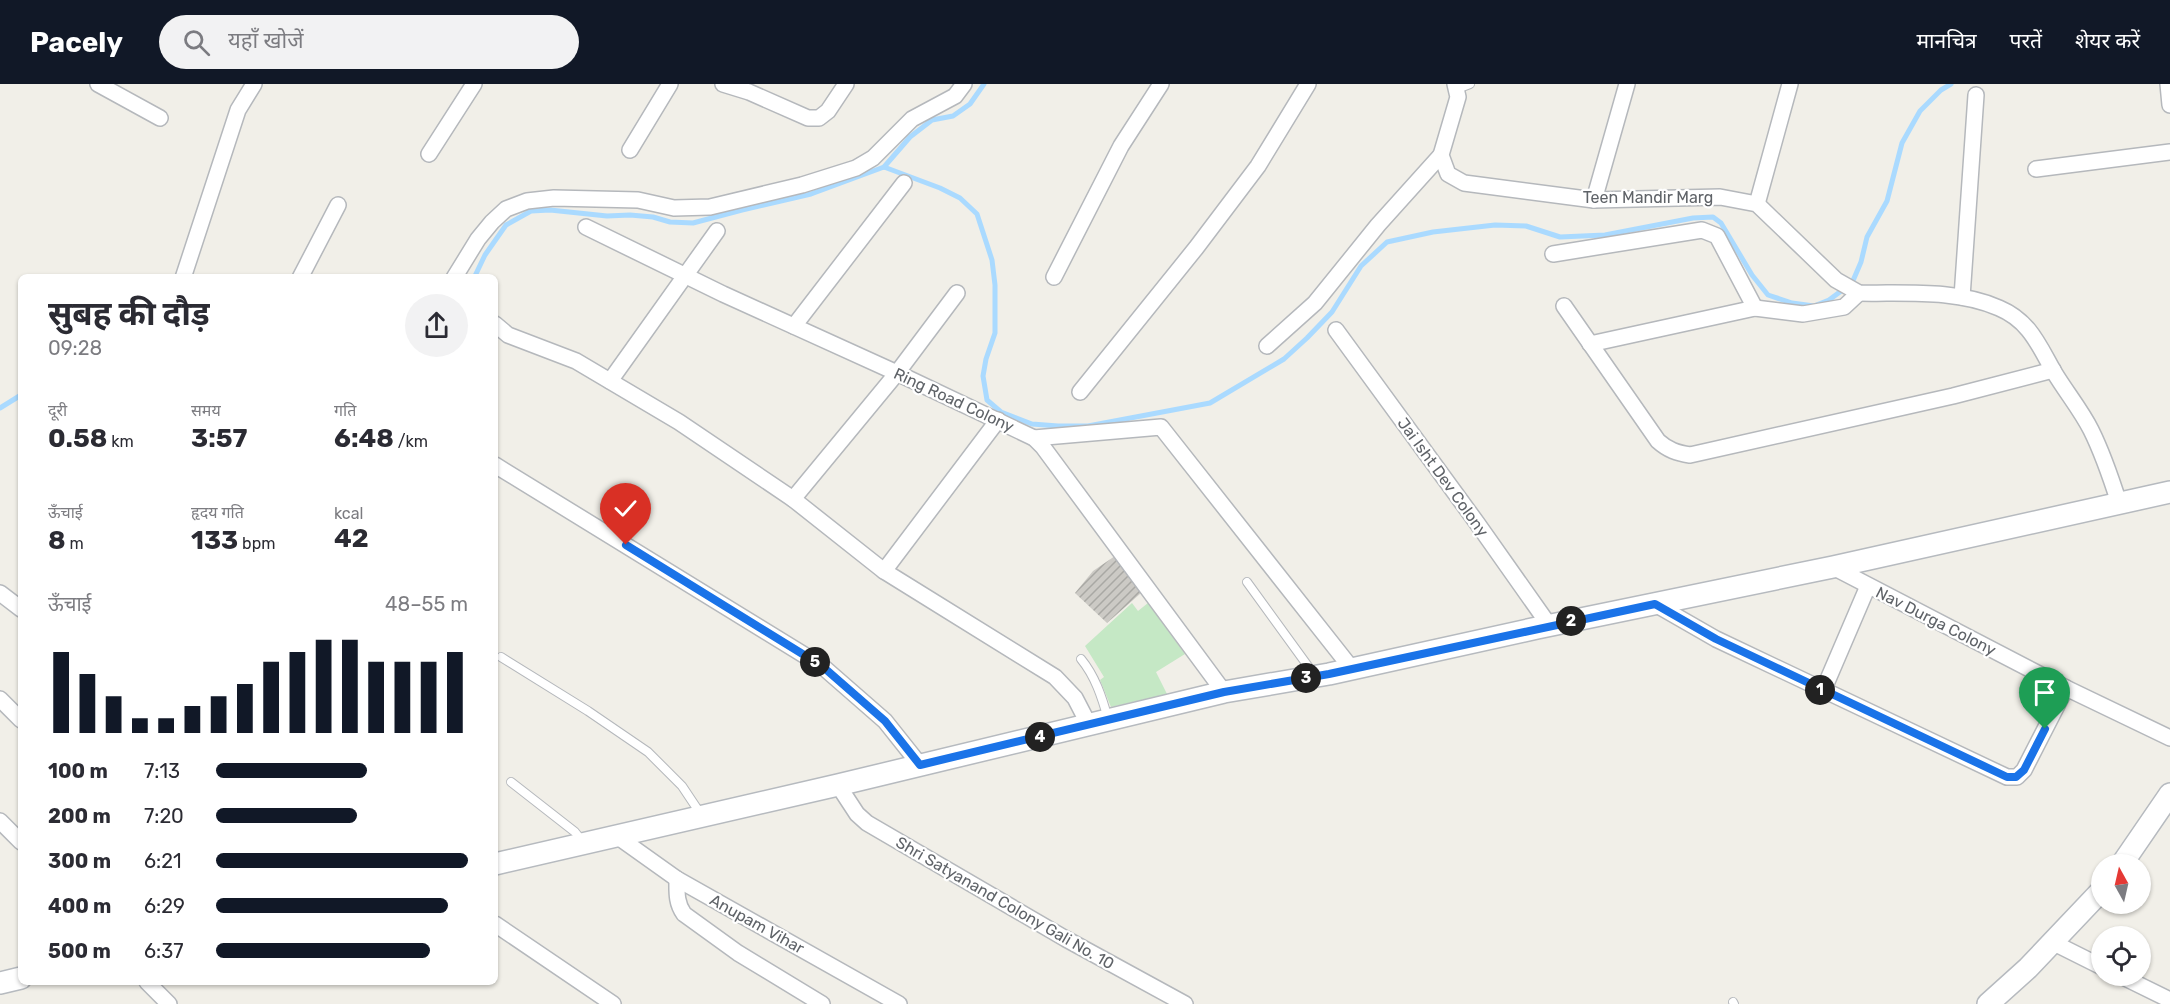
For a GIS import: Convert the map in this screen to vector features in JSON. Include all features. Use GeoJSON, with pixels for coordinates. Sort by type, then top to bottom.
{"type":"FeatureCollection","features":[{"type":"Feature","properties":{"kind":"street"},"geometry":{"type":"LineString","coordinates":[[98,84],[160,118]]}},
{"type":"Feature","properties":{"kind":"street"},"geometry":{"type":"LineString","coordinates":[[184,274],[238,110],[254,84]]}},
{"type":"Feature","properties":{"kind":"street"},"geometry":{"type":"LineString","coordinates":[[429,154],[474,84]]}},
{"type":"Feature","properties":{"kind":"street"},"geometry":{"type":"LineString","coordinates":[[630,150],[670,84]]}},
{"type":"Feature","properties":{"kind":"street"},"geometry":{"type":"LineString","coordinates":[[723,84],[749,92],[808,118],[819,117],[828,111],[846,84]]}},
{"type":"Feature","properties":{"kind":"street"},"geometry":{"type":"LineString","coordinates":[[456,274],[478,239],[492,222],[506,209],[527,201],[554,198],[638,200],[674,208],[695,209],[802,185],[856,168],[873,158],[912,119],[955,96],[964,84]]}},
{"type":"Feature","properties":{"kind":"street"},"geometry":{"type":"LineString","coordinates":[[1054,277],[1121,146],[1161,84]]}},
{"type":"Feature","properties":{"kind":"street"},"geometry":{"type":"LineString","coordinates":[[1080,392],[1196,248],[1258,166],[1308,84]]}},
{"type":"Feature","properties":{"kind":"street"},"geometry":{"type":"LineString","coordinates":[[1594,200],[1628,84]]}},
{"type":"Feature","properties":{"kind":"street"},"geometry":{"type":"LineString","coordinates":[[1790,84],[1757,204],[1836,279],[1856,292],[1962,297],[2000,308],[2025,325],[2043,348],[2053,370],[2090,428],[2107,465],[2119,503]]}},
{"type":"Feature","properties":{"kind":"street"},"geometry":{"type":"LineString","coordinates":[[2168,84],[2170,105]]}},
{"type":"Feature","properties":{"kind":"street"},"geometry":{"type":"LineString","coordinates":[[1266,346],[1315,303],[1378,225],[1441,156],[1460,86]]}},
{"type":"Feature","properties":{"kind":"street"},"geometry":{"type":"LineString","coordinates":[[1962,297],[1976,94]]}},
{"type":"Feature","properties":{"kind":"street"},"geometry":{"type":"LineString","coordinates":[[2036,169],[2170,152]]}},
{"type":"Feature","properties":{"kind":"street","name":"Teen Mandir Marg"},"geometry":{"type":"LineString","coordinates":[[1441,156],[1448,174],[1464,183],[1594,200],[1720,196],[1757,204]]}},
{"type":"Feature","properties":{"kind":"street"},"geometry":{"type":"LineString","coordinates":[[794,326],[904,183]]}},
{"type":"Feature","properties":{"kind":"street"},"geometry":{"type":"LineString","coordinates":[[302,274],[338,205]]}},
{"type":"Feature","properties":{"kind":"street","name":"Ring Road Colony"},"geometry":{"type":"LineString","coordinates":[[586,227],[1034,438],[1043,447],[1224,692]]}},
{"type":"Feature","properties":{"kind":"street"},"geometry":{"type":"LineString","coordinates":[[1553,254],[1702,230],[1717,236],[1755,308]]}},
{"type":"Feature","properties":{"kind":"street"},"geometry":{"type":"LineString","coordinates":[[610,381],[717,231]]}},
{"type":"Feature","properties":{"kind":"street"},"geometry":{"type":"LineString","coordinates":[[1590,344],[1755,308],[1803,314],[1844,307],[1856,292]]}},
{"type":"Feature","properties":{"kind":"street"},"geometry":{"type":"LineString","coordinates":[[793,499],[897,373],[957,293]]}},
{"type":"Feature","properties":{"kind":"street"},"geometry":{"type":"LineString","coordinates":[[1564,306],[1658,441],[1667,449],[1690,455],[1953,396],[2053,370]]}},
{"type":"Feature","properties":{"kind":"street"},"geometry":{"type":"LineString","coordinates":[[498,327],[508,335],[576,361],[679,422],[793,499],[884,571],[1055,676],[1098,723]]}},
{"type":"Feature","properties":{"kind":"street","name":"Jai Isht Dev Colony"},"geometry":{"type":"LineString","coordinates":[[1336,330],[1549,626]]}},
{"type":"Feature","properties":{"kind":"street"},"geometry":{"type":"LineString","coordinates":[[884,571],[998,420]]}},
{"type":"Feature","properties":{"kind":"street"},"geometry":{"type":"LineString","coordinates":[[1034,438],[1161,427],[1352,669]]}},
{"type":"Feature","properties":{"kind":"street"},"geometry":{"type":"LineString","coordinates":[[498,467],[822,666],[885,721],[920,765]]}},
{"type":"Feature","properties":{"kind":"street"},"geometry":{"type":"LineString","coordinates":[[498,863],[703,817],[1224,692],[1315,677],[1833,567],[2170,492]]}},
{"type":"Feature","properties":{"kind":"street","name":"Nav Durga Colony"},"geometry":{"type":"LineString","coordinates":[[1833,567],[2066,688],[2170,738]]}},
{"type":"Feature","properties":{"kind":"street"},"geometry":{"type":"LineString","coordinates":[[1823,691],[1868,586]]}},
{"type":"Feature","properties":{"kind":"street"},"geometry":{"type":"LineString","coordinates":[[0,593],[18,607]]}},
{"type":"Feature","properties":{"kind":"street"},"geometry":{"type":"LineString","coordinates":[[1655,604],[1716,639],[2007,777],[2016,777],[2024,770],[2066,688]]}},
{"type":"Feature","properties":{"kind":"street"},"geometry":{"type":"LineString","coordinates":[[0,699],[18,717]]}},
{"type":"Feature","properties":{"kind":"street","name":"Shri Satyanand Colony Gali No. 10"},"geometry":{"type":"LineString","coordinates":[[838,785],[857,814],[867,824],[1066,939],[1185,1004]]}},
{"type":"Feature","properties":{"kind":"street"},"geometry":{"type":"LineString","coordinates":[[2129,854],[2170,794]]}},
{"type":"Feature","properties":{"kind":"street"},"geometry":{"type":"LineString","coordinates":[[0,821],[18,839]]}},
{"type":"Feature","properties":{"kind":"street","name":"Anupam Vihar"},"geometry":{"type":"LineString","coordinates":[[618,837],[676,879],[899,1004]]}},
{"type":"Feature","properties":{"kind":"street"},"geometry":{"type":"LineString","coordinates":[[676,879],[677,899],[684,914],[738,953],[822,1004]]}},
{"type":"Feature","properties":{"kind":"street"},"geometry":{"type":"LineString","coordinates":[[1988,1004],[2028,968],[2091,901]]}},
{"type":"Feature","properties":{"kind":"street"},"geometry":{"type":"LineString","coordinates":[[498,926],[613,1004]]}},
{"type":"Feature","properties":{"kind":"street"},"geometry":{"type":"LineString","coordinates":[[2052,942],[2091,962]]}},
{"type":"Feature","properties":{"kind":"street"},"geometry":{"type":"LineString","coordinates":[[0,983],[18,979]]}},
{"type":"Feature","properties":{"kind":"street"},"geometry":{"type":"LineString","coordinates":[[150,985],[169,1004]]}},
{"type":"Feature","properties":{"kind":"street"},"geometry":{"type":"LineString","coordinates":[[2141,986],[2170,1000]]}},
{"type":"Feature","properties":{"kind":"lane"},"geometry":{"type":"LineString","coordinates":[[1247,582],[1315,677]]}},
{"type":"Feature","properties":{"kind":"lane"},"geometry":{"type":"LineString","coordinates":[[501,657],[588,711],[648,752],[682,786],[703,817]]}},
{"type":"Feature","properties":{"kind":"lane"},"geometry":{"type":"LineString","coordinates":[[1081,658],[1089,668],[1100,692],[1098,723]]}},
{"type":"Feature","properties":{"kind":"lane"},"geometry":{"type":"LineString","coordinates":[[511,782],[574,832],[585,844]]}},
{"type":"Feature","properties":{"kind":"green space"},"geometry":{"type":"Polygon","coordinates":[[[1132,603],[1138,611],[1148,603],[1185,654],[1156,672],[1167,694],[1111,707],[1100,680],[1104,677],[1085,646],[1132,603]]]}},
{"type":"Feature","properties":{"kind":"building"},"geometry":{"type":"Polygon","coordinates":[[[1115,556],[1141,593],[1107,623],[1075,593],[1093,571],[1115,556]]]}},
{"type":"Feature","properties":{"kind":"waterway"},"geometry":{"type":"LineString","coordinates":[[884,167],[910,137],[932,120],[953,116],[970,104],[984,84]]}},
{"type":"Feature","properties":{"kind":"waterway"},"geometry":{"type":"LineString","coordinates":[[476,274],[485,255],[506,225],[531,211],[550,210],[607,216],[630,215],[653,217],[670,222],[693,223],[811,194],[884,167],[960,198],[977,214],[992,260],[995,285],[995,333],[983,376],[987,400],[1001,412],[1032,424],[1088,426],[1210,403],[1284,359],[1332,312],[1361,266],[1387,242],[1433,232],[1495,225],[1526,226],[1560,237],[1605,235],[1693,218],[1713,217],[1721,223],[1752,275],[1768,295],[1792,303],[1814,306],[1829,300],[1852,283],[1861,262],[1867,237],[1887,201],[1902,143],[1920,111],[1941,90],[1951,84]]}},
{"type":"Feature","properties":{"kind":"waterway"},"geometry":{"type":"LineString","coordinates":[[0,408],[18,397]]}},
{"type":"Feature","properties":{"kind":"route"},"geometry":{"type":"LineString","coordinates":[[626,545],[822,666],[885,721],[920,765],[1224,692],[1329,674],[1655,604],[1716,639],[2007,777],[2016,777],[2024,770],[2045,729]]}}]}
